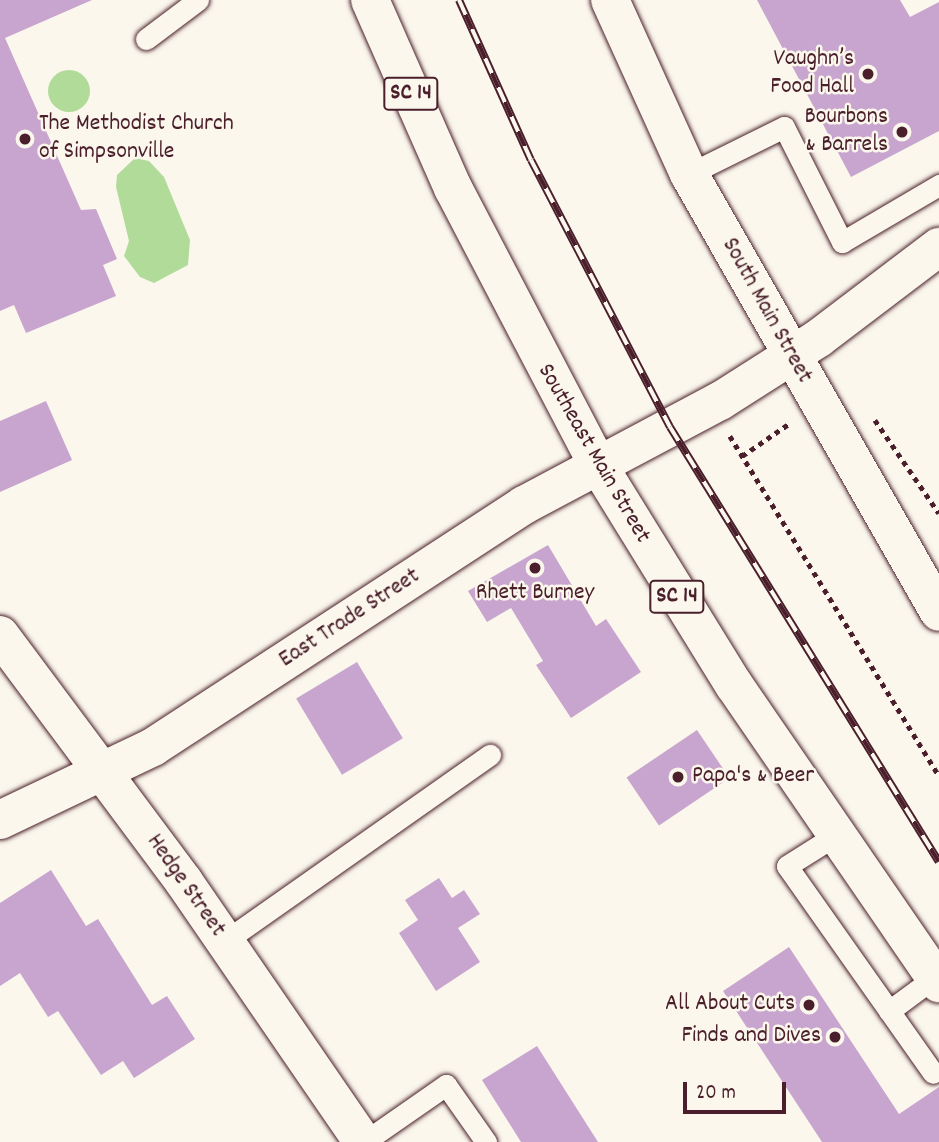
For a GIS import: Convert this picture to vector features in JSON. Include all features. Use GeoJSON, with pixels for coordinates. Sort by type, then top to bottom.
{"type":"FeatureCollection","features":[{"type":"Feature","properties":{"kind":"street","name":"Southeast Main Street"},"geometry":{"type":"LineString","coordinates":[[370,0],[459,200],[598,465],[726,673],[937,980]]}},
{"type":"Feature","properties":{"kind":"street","name":"South Main Street"},"geometry":{"type":"LineString","coordinates":[[610,0],[688,174],[939,612]]}},
{"type":"Feature","properties":{"kind":"street","name":"East Trade Street"},"geometry":{"type":"LineString","coordinates":[[0,820],[101,769],[153,747],[524,505],[711,405],[792,354],[939,247]]}},
{"type":"Feature","properties":{"kind":"street","name":"Hedge Street"},"geometry":{"type":"LineString","coordinates":[[0,635],[225,941],[363,1142]]}},
{"type":"Feature","properties":{"kind":"lane"},"geometry":{"type":"LineString","coordinates":[[146,38],[198,0]]}},
{"type":"Feature","properties":{"kind":"lane"},"geometry":{"type":"LineString","coordinates":[[688,174],[784,127],[842,242],[939,185]]}},
{"type":"Feature","properties":{"kind":"lane"},"geometry":{"type":"LineString","coordinates":[[225,941],[490,755]]}},
{"type":"Feature","properties":{"kind":"lane"},"geometry":{"type":"LineString","coordinates":[[836,835],[787,866],[933,1073]]}},
{"type":"Feature","properties":{"kind":"lane"},"geometry":{"type":"LineString","coordinates":[[889,1012],[937,980]]}},
{"type":"Feature","properties":{"kind":"lane"},"geometry":{"type":"LineString","coordinates":[[363,1142],[446,1085],[486,1142]]}},
{"type":"Feature","properties":{"kind":"path"},"geometry":{"type":"LineString","coordinates":[[711,405],[939,776]]}},
{"type":"Feature","properties":{"kind":"path"},"geometry":{"type":"LineString","coordinates":[[872,415],[939,513]]}},
{"type":"Feature","properties":{"kind":"green space"},"geometry":{"type":"Polygon","coordinates":[[[69,70],[84,76],[90,91],[84,106],[69,112],[54,106],[48,91],[54,76],[69,70]]]}},
{"type":"Feature","properties":{"kind":"green space"},"geometry":{"type":"Polygon","coordinates":[[[135,158],[149,161],[164,177],[190,240],[188,265],[154,283],[140,277],[124,256],[129,241],[116,187],[117,175],[135,158]]]}},
{"type":"Feature","properties":{"kind":"building","name":"The Methodist Church of Simpsonville"},"geometry":{"type":"Polygon","coordinates":[[[0,0],[92,0],[5,38],[81,210],[96,209],[117,259],[103,265],[116,296],[26,333],[14,305],[0,311],[0,0]]]}},
{"type":"Feature","properties":{"kind":"building","name":"Vaughn’s Food Hall"},"geometry":{"type":"Polygon","coordinates":[[[757,0],[900,0],[910,17],[939,2],[939,131],[851,177],[757,0]]]}},
{"type":"Feature","properties":{"kind":"building"},"geometry":{"type":"Polygon","coordinates":[[[46,401],[72,460],[0,492],[0,421],[46,401]]]}},
{"type":"Feature","properties":{"kind":"building"},"geometry":{"type":"Polygon","coordinates":[[[548,545],[596,626],[606,619],[641,672],[571,718],[536,665],[543,661],[511,608],[487,622],[468,591],[548,545]]]}},
{"type":"Feature","properties":{"kind":"building"},"geometry":{"type":"Polygon","coordinates":[[[357,662],[403,738],[342,775],[296,699],[357,662]]]}},
{"type":"Feature","properties":{"kind":"building","name":"Papa's & Beer"},"geometry":{"type":"Polygon","coordinates":[[[697,730],[729,778],[659,826],[627,778],[697,730]]]}},
{"type":"Feature","properties":{"kind":"building"},"geometry":{"type":"Polygon","coordinates":[[[51,870],[86,926],[98,919],[152,1005],[167,996],[195,1039],[134,1078],[123,1061],[101,1075],[58,1011],[48,1017],[20,973],[0,986],[0,903],[51,870]]]}},
{"type":"Feature","properties":{"kind":"building"},"geometry":{"type":"Polygon","coordinates":[[[439,878],[452,898],[464,890],[480,914],[458,928],[480,962],[436,991],[399,933],[418,920],[405,900],[439,878]]]}},
{"type":"Feature","properties":{"kind":"building"},"geometry":{"type":"Polygon","coordinates":[[[789,947],[899,1114],[939,1087],[939,1142],[822,1142],[723,991],[789,947]]]}},
{"type":"Feature","properties":{"kind":"building"},"geometry":{"type":"Polygon","coordinates":[[[537,1046],[598,1142],[521,1142],[482,1080],[537,1046]]]}},
{"type":"Feature","properties":{"kind":"railway"},"geometry":{"type":"LineString","coordinates":[[459,0],[531,160],[670,427],[939,862]]}},
{"type":"Feature","properties":{"kind":"place","name":"Vaughn’s Food Hall"},"geometry":{"type":"Point","coordinates":[868,74]}},
{"type":"Feature","properties":{"kind":"place","name":"Bourbons & Barrels"},"geometry":{"type":"Point","coordinates":[902,132]}},
{"type":"Feature","properties":{"kind":"place","name":"The Methodist Church of Simpsonville"},"geometry":{"type":"Point","coordinates":[25,139]}},
{"type":"Feature","properties":{"kind":"place","name":"Rhett Burney"},"geometry":{"type":"Point","coordinates":[535,568]}},
{"type":"Feature","properties":{"kind":"place","name":"Papa's & Beer"},"geometry":{"type":"Point","coordinates":[678,777]}},
{"type":"Feature","properties":{"kind":"place","name":"All About Cuts"},"geometry":{"type":"Point","coordinates":[809,1005]}},
{"type":"Feature","properties":{"kind":"place","name":"Finds and Dives"},"geometry":{"type":"Point","coordinates":[835,1037]}}]}
